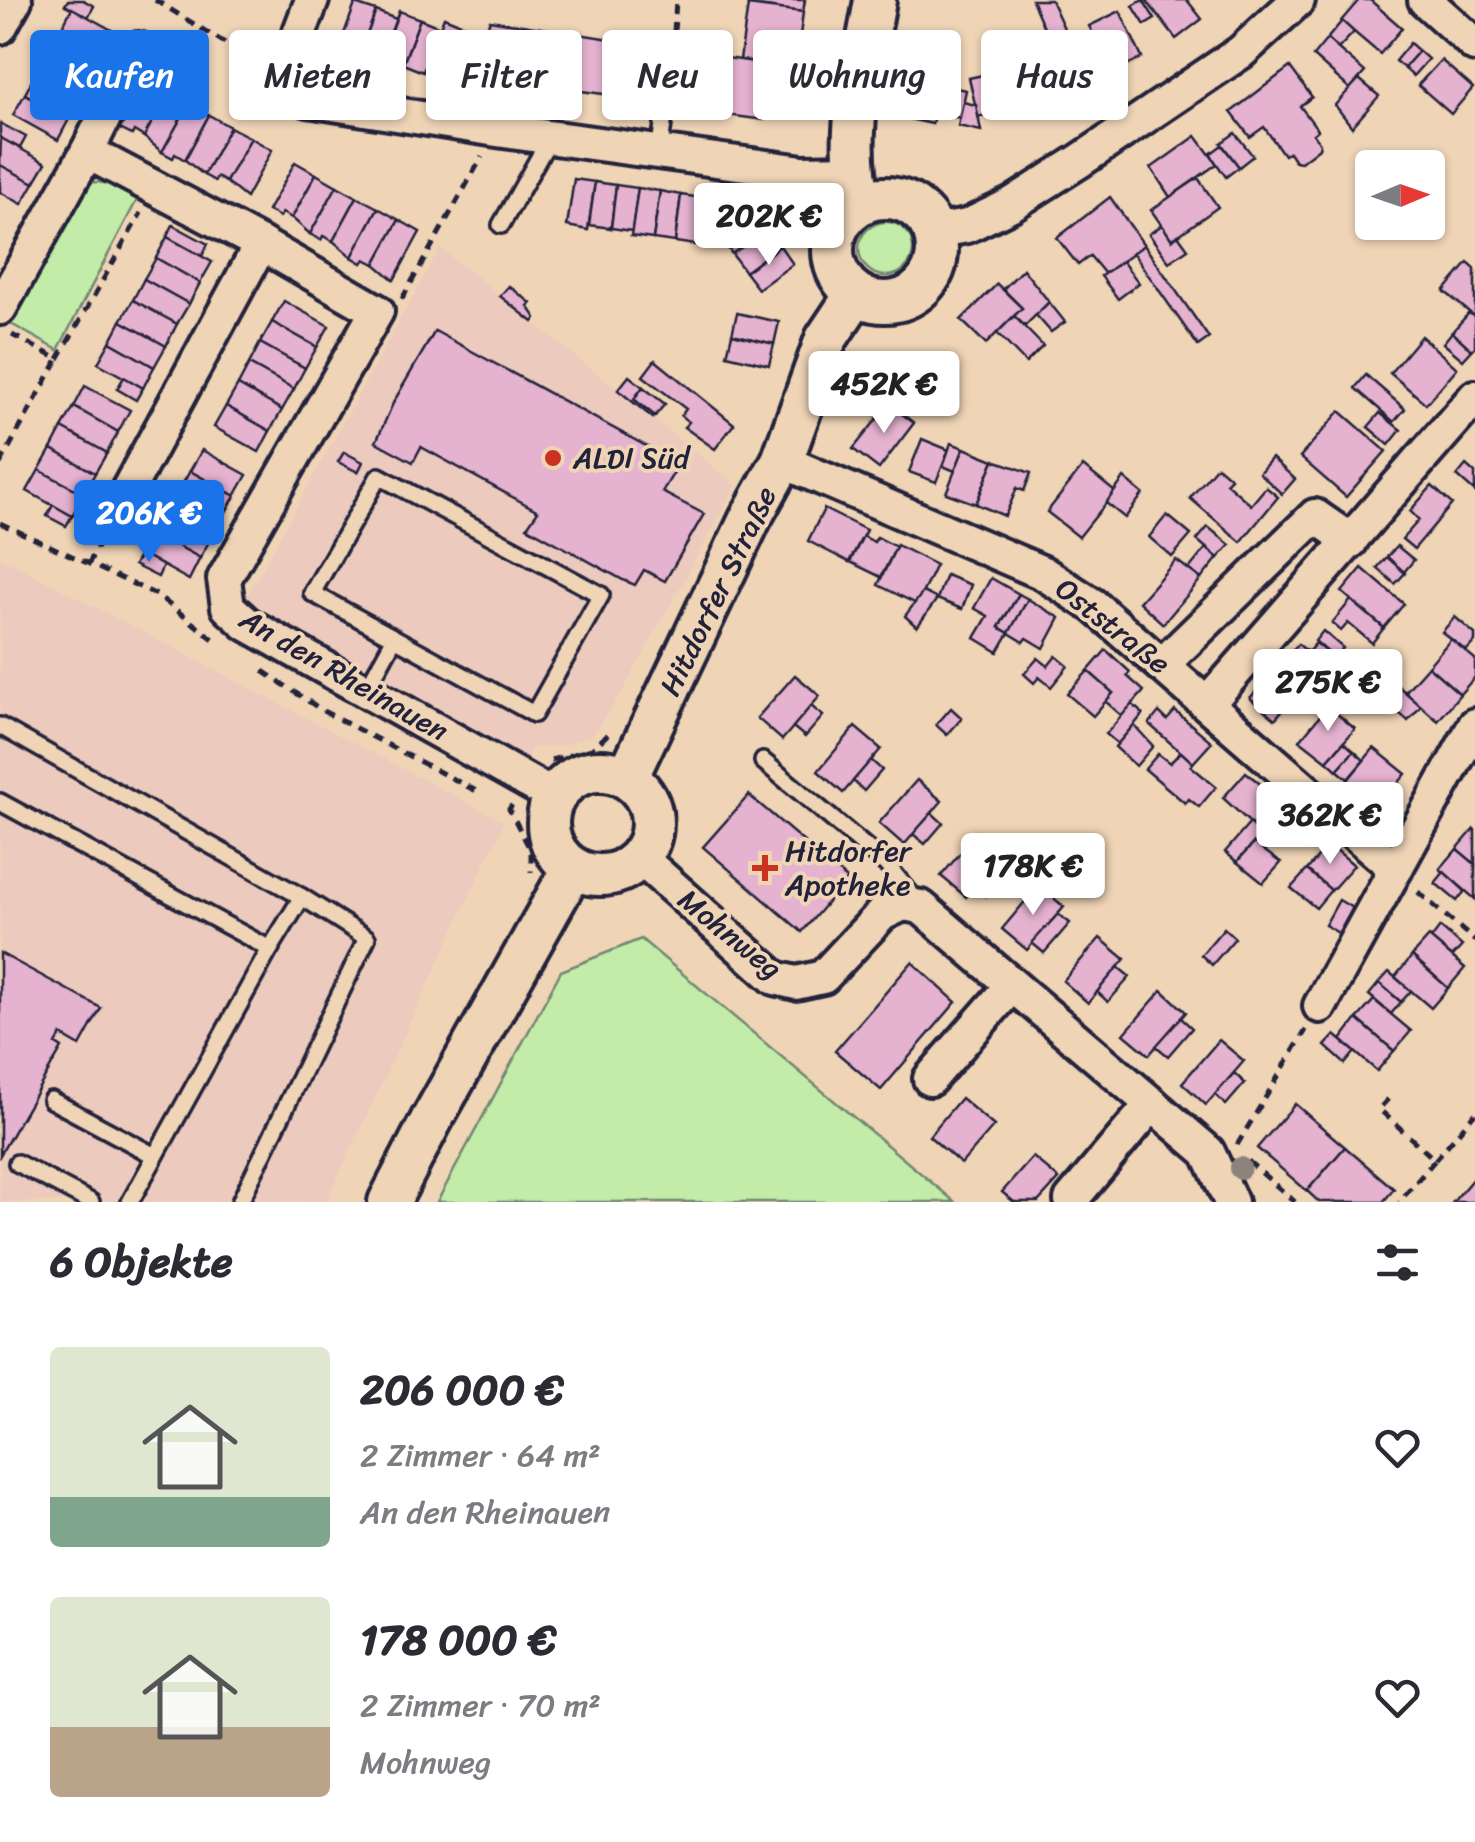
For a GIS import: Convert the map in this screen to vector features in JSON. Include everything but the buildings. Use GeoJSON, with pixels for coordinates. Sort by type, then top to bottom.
{"type":"FeatureCollection","features":[{"type":"Feature","properties":{"kind":"street"},"geometry":{"type":"LineString","coordinates":[[0,27],[15,0]]}},
{"type":"Feature","properties":{"kind":"street"},"geometry":{"type":"LineString","coordinates":[[301,30],[312,0]]}},
{"type":"Feature","properties":{"kind":"street"},"geometry":{"type":"LineString","coordinates":[[406,116],[803,172],[856,187],[882,197],[904,200],[922,213],[934,232],[938,253],[932,274],[918,291],[898,301],[876,302],[856,294],[834,265],[832,247],[856,187],[853,120],[875,0]]}},
{"type":"Feature","properties":{"kind":"street"},"geometry":{"type":"LineString","coordinates":[[934,232],[967,226],[1012,204],[1078,162],[1241,52],[1298,0]]}},
{"type":"Feature","properties":{"kind":"street"},"geometry":{"type":"LineString","coordinates":[[1425,0],[1475,44]]}},
{"type":"Feature","properties":{"kind":"street"},"geometry":{"type":"LineString","coordinates":[[0,308],[103,120]]}},
{"type":"Feature","properties":{"kind":"street"},"geometry":{"type":"LineString","coordinates":[[87,152],[377,311]]}},
{"type":"Feature","properties":{"kind":"street"},"geometry":{"type":"LineString","coordinates":[[112,521],[261,244]]}},
{"type":"Feature","properties":{"kind":"street","name":"Hitdorfer Straße"},"geometry":{"type":"LineString","coordinates":[[627,778],[750,519],[782,461],[826,339],[856,294]]}},
{"type":"Feature","properties":{"kind":"street","name":"An den Rheinauen"},"geometry":{"type":"LineString","coordinates":[[377,311],[224,579],[228,607],[248,624],[541,788]]}},
{"type":"Feature","properties":{"kind":"street"},"geometry":{"type":"LineString","coordinates":[[1208,703],[1475,397]]}},
{"type":"Feature","properties":{"kind":"street","name":"Oststraße"},"geometry":{"type":"LineString","coordinates":[[782,461],[1043,573],[1094,606],[1396,869]]}},
{"type":"Feature","properties":{"kind":"street"},"geometry":{"type":"LineString","coordinates":[[1164,664],[1316,516],[1351,541]]}},
{"type":"Feature","properties":{"kind":"street"},"geometry":{"type":"LineString","coordinates":[[1320,1006],[1475,725]]}},
{"type":"Feature","properties":{"kind":"street"},"geometry":{"type":"LineString","coordinates":[[595,771],[627,778],[649,806],[652,824],[649,842],[640,858],[608,875],[573,868],[552,843],[541,788],[595,771]]}},
{"type":"Feature","properties":{"kind":"street","name":"Mohnweg"},"geometry":{"type":"LineString","coordinates":[[640,858],[775,978],[796,983],[822,977],[882,914],[904,904],[921,907]]}},
{"type":"Feature","properties":{"kind":"street"},"geometry":{"type":"LineString","coordinates":[[390,1202],[441,1102],[573,868]]}},
{"type":"Feature","properties":{"kind":"street"},"geometry":{"type":"LineString","coordinates":[[921,907],[1208,1152],[1229,1175]]}},
{"type":"Feature","properties":{"kind":"street"},"geometry":{"type":"LineString","coordinates":[[930,1079],[1012,985]]}},
{"type":"Feature","properties":{"kind":"street"},"geometry":{"type":"LineString","coordinates":[[1070,1200],[1152,1104]]}},
{"type":"Feature","properties":{"kind":"lane"},"geometry":{"type":"LineString","coordinates":[[660,152],[664,120]]}},
{"type":"Feature","properties":{"kind":"lane"},"geometry":{"type":"LineString","coordinates":[[501,225],[550,138]]}},
{"type":"Feature","properties":{"kind":"lane"},"geometry":{"type":"LineString","coordinates":[[379,476],[601,594],[534,714],[394,638],[312,593],[379,476]]}},
{"type":"Feature","properties":{"kind":"lane"},"geometry":{"type":"LineString","coordinates":[[366,690],[394,638]]}},
{"type":"Feature","properties":{"kind":"lane"},"geometry":{"type":"LineString","coordinates":[[0,726],[367,938],[240,1202]]}},
{"type":"Feature","properties":{"kind":"lane"},"geometry":{"type":"LineString","coordinates":[[763,761],[886,864],[921,907]]}},
{"type":"Feature","properties":{"kind":"lane"},"geometry":{"type":"LineString","coordinates":[[0,802],[270,949]]}},
{"type":"Feature","properties":{"kind":"lane"},"geometry":{"type":"LineString","coordinates":[[130,1202],[302,897]]}},
{"type":"Feature","properties":{"kind":"lane"},"geometry":{"type":"LineString","coordinates":[[50,1100],[156,1156]]}},
{"type":"Feature","properties":{"kind":"lane"},"geometry":{"type":"LineString","coordinates":[[18,1163],[92,1202]]}},
{"type":"Feature","properties":{"kind":"path"},"geometry":{"type":"LineString","coordinates":[[156,0],[229,46]]}},
{"type":"Feature","properties":{"kind":"path"},"geometry":{"type":"LineString","coordinates":[[674,30],[676,0]]}},
{"type":"Feature","properties":{"kind":"path"},"geometry":{"type":"LineString","coordinates":[[377,311],[406,298],[496,130]]}},
{"type":"Feature","properties":{"kind":"path"},"geometry":{"type":"LineString","coordinates":[[0,464],[156,187]]}},
{"type":"Feature","properties":{"kind":"path"},"geometry":{"type":"LineString","coordinates":[[0,329],[58,358]]}},
{"type":"Feature","properties":{"kind":"path"},"geometry":{"type":"LineString","coordinates":[[532,878],[532,851],[509,809],[541,788]]}},
{"type":"Feature","properties":{"kind":"path"},"geometry":{"type":"LineString","coordinates":[[1396,869],[1400,878],[1475,941]]}},
{"type":"Feature","properties":{"kind":"path"},"geometry":{"type":"LineString","coordinates":[[1295,1202],[1229,1175],[1320,1006]]}},
{"type":"Feature","properties":{"kind":"path"},"geometry":{"type":"LineString","coordinates":[[1388,1098],[1379,1109],[1436,1160]]}},
{"type":"Feature","properties":{"kind":"path"},"geometry":{"type":"LineString","coordinates":[[1399,1202],[1475,1113]]}},
{"type":"Feature","properties":{"kind":"shaded area"},"geometry":{"type":"Polygon","coordinates":[[[440,248],[736,485],[625,687],[593,734],[562,746],[532,747],[524,762],[249,608],[245,600],[440,248]]]}},
{"type":"Feature","properties":{"kind":"shaded area"},"geometry":{"type":"Polygon","coordinates":[[[0,557],[504,822],[326,1202],[0,1202],[0,557]]]}},
{"type":"Feature","properties":{"kind":"green space"},"geometry":{"type":"Polygon","coordinates":[[[85,183],[123,186],[140,194],[58,350],[4,320],[85,183]]]}},
{"type":"Feature","properties":{"kind":"green space"},"geometry":{"type":"Polygon","coordinates":[[[886,222],[905,230],[913,249],[905,268],[886,276],[867,268],[859,249],[867,230],[886,222]]]}},
{"type":"Feature","properties":{"kind":"green space"},"geometry":{"type":"Polygon","coordinates":[[[641,939],[955,1202],[437,1202],[561,971],[641,939]]]}},
{"type":"Feature","properties":{"kind":"place","name":"ALDI Süd"},"geometry":{"type":"Point","coordinates":[553,458]}},
{"type":"Feature","properties":{"kind":"place","name":"Hitdorfer Apotheke"},"geometry":{"type":"Point","coordinates":[765,868]}}]}
